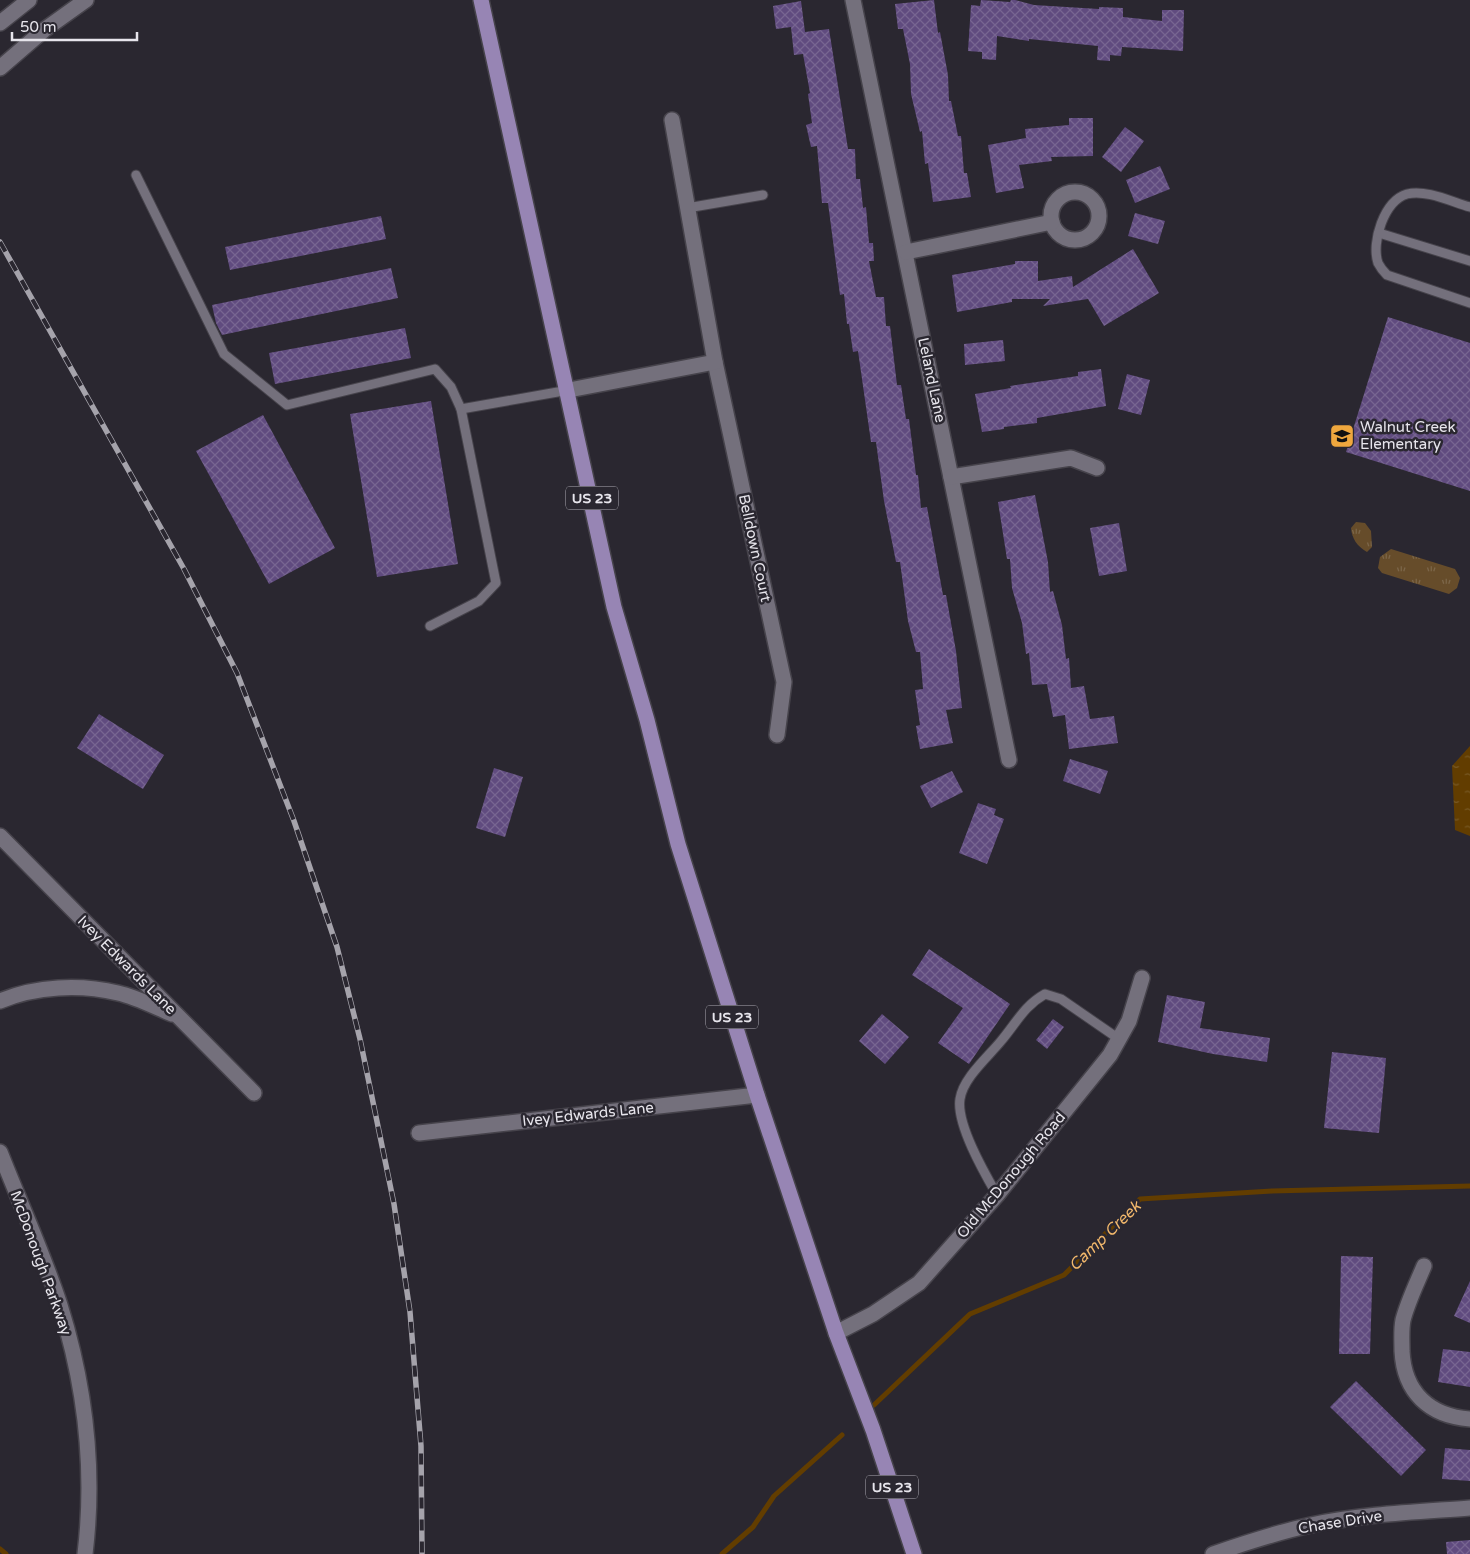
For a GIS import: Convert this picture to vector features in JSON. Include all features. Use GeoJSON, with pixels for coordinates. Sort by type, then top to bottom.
{"type":"FeatureCollection","features":[{"type":"Feature","properties":{"kind":"main road","name":"US 23"},"geometry":{"type":"LineString","coordinates":[[481,0],[523,196],[569,390],[614,607],[648,720],[678,844],[757,1095],[836,1332],[869,1421],[914,1554]]}},
{"type":"Feature","properties":{"kind":"street"},"geometry":{"type":"LineString","coordinates":[[0,23],[29,0]]}},
{"type":"Feature","properties":{"kind":"street"},"geometry":{"type":"LineString","coordinates":[[0,68],[44,30],[86,0]]}},
{"type":"Feature","properties":{"kind":"street","name":"Leland Lane"},"geometry":{"type":"LineString","coordinates":[[854,0],[1009,760]]}},
{"type":"Feature","properties":{"kind":"street","name":"Belldown Court"},"geometry":{"type":"LineString","coordinates":[[672,120],[715,362],[784,682],[777,735]]}},
{"type":"Feature","properties":{"kind":"street"},"geometry":{"type":"LineString","coordinates":[[906,252],[1052,222]]}},
{"type":"Feature","properties":{"kind":"street"},"geometry":{"type":"LineString","coordinates":[[569,390],[715,362]]}},
{"type":"Feature","properties":{"kind":"street"},"geometry":{"type":"LineString","coordinates":[[951,476],[1071,458],[1097,468]]}},
{"type":"Feature","properties":{"kind":"street","name":"Ivey Edwards Lane"},"geometry":{"type":"LineString","coordinates":[[0,836],[254,1093]]}},
{"type":"Feature","properties":{"kind":"street","name":"Old McDonough Road"},"geometry":{"type":"LineString","coordinates":[[836,1332],[873,1314],[919,1283],[997,1195],[1110,1055],[1129,1021],[1142,978]]}},
{"type":"Feature","properties":{"kind":"street"},"geometry":{"type":"LineString","coordinates":[[0,1001],[21,992],[74,987],[119,993],[178,1016]]}},
{"type":"Feature","properties":{"kind":"street","name":"Ivey Edwards Lane"},"geometry":{"type":"LineString","coordinates":[[419,1133],[757,1095]]}},
{"type":"Feature","properties":{"kind":"street","name":"McDonough Parkway"},"geometry":{"type":"LineString","coordinates":[[0,1152],[60,1305],[78,1376],[87,1448],[88,1502],[84,1554]]}},
{"type":"Feature","properties":{"kind":"street"},"geometry":{"type":"LineString","coordinates":[[1424,1266],[1403,1320],[1402,1343],[1405,1370],[1414,1391],[1431,1408],[1446,1416],[1470,1419]]}},
{"type":"Feature","properties":{"kind":"street","name":"Chase Drive"},"geometry":{"type":"LineString","coordinates":[[1213,1554],[1271,1535],[1312,1525],[1372,1515],[1470,1508]]}},
{"type":"Feature","properties":{"kind":"lane"},"geometry":{"type":"LineString","coordinates":[[136,175],[224,354],[287,405],[435,370],[451,386],[461,409],[496,583],[479,601],[430,626]]}},
{"type":"Feature","properties":{"kind":"lane"},"geometry":{"type":"LineString","coordinates":[[1470,207],[1421,193],[1407,194],[1395,200],[1386,214],[1379,233],[1376,249],[1378,264],[1387,275],[1470,303]]}},
{"type":"Feature","properties":{"kind":"lane"},"geometry":{"type":"LineString","coordinates":[[687,208],[763,195]]}},
{"type":"Feature","properties":{"kind":"lane"},"geometry":{"type":"LineString","coordinates":[[1379,233],[1470,261]]}},
{"type":"Feature","properties":{"kind":"lane"},"geometry":{"type":"LineString","coordinates":[[461,409],[569,390]]}},
{"type":"Feature","properties":{"kind":"lane"},"geometry":{"type":"LineString","coordinates":[[997,1195],[980,1165],[964,1123],[960,1100],[968,1081],[1030,1002],[1045,994],[1061,999],[1119,1039]]}},
{"type":"Feature","properties":{"kind":"green space"},"geometry":{"type":"Polygon","coordinates":[[[1356,522],[1365,523],[1371,531],[1372,547],[1367,552],[1354,539],[1351,528],[1356,522]]]}},
{"type":"Feature","properties":{"kind":"green space"},"geometry":{"type":"Polygon","coordinates":[[[1391,549],[1455,569],[1460,578],[1457,588],[1449,594],[1382,573],[1378,568],[1380,557],[1391,549]]]}},
{"type":"Feature","properties":{"kind":"water"},"geometry":{"type":"Polygon","coordinates":[[[1470,746],[1470,836],[1455,830],[1452,766],[1470,746]]]}},
{"type":"Feature","properties":{"kind":"building"},"geometry":{"type":"Polygon","coordinates":[[[934,0],[938,33],[940,32],[948,75],[949,101],[951,101],[958,136],[961,136],[964,173],[967,173],[971,197],[933,202],[928,163],[925,164],[922,131],[920,132],[911,94],[910,64],[903,29],[898,29],[895,4],[934,0]]]}},
{"type":"Feature","properties":{"kind":"building"},"geometry":{"type":"Polygon","coordinates":[[[981,0],[1010,2],[1015,0],[1034,5],[1099,9],[1099,7],[1123,8],[1123,17],[1162,21],[1162,10],[1184,10],[1183,51],[1122,47],[1121,56],[1110,55],[1110,61],[1097,60],[1098,46],[1029,39],[1029,41],[997,36],[996,60],[982,59],[982,52],[968,51],[971,5],[980,6],[981,0]]]}},
{"type":"Feature","properties":{"kind":"building"},"geometry":{"type":"Polygon","coordinates":[[[801,1],[805,32],[829,29],[848,149],[855,149],[856,179],[860,179],[863,208],[866,207],[869,243],[873,243],[874,261],[869,261],[876,297],[884,297],[886,326],[890,326],[897,385],[901,385],[906,419],[909,419],[921,508],[927,507],[943,595],[946,595],[956,651],[962,708],[946,710],[953,743],[920,749],[916,726],[920,725],[915,690],[923,689],[920,652],[916,652],[908,621],[900,562],[896,562],[884,501],[876,442],[871,442],[858,351],[853,352],[849,324],[847,324],[844,294],[840,295],[828,203],[822,203],[817,146],[811,147],[806,125],[812,123],[808,94],[810,93],[803,54],[794,55],[791,27],[776,29],[773,6],[801,1]]]}},
{"type":"Feature","properties":{"kind":"building"},"geometry":{"type":"Polygon","coordinates":[[[1069,118],[1093,118],[1093,156],[1051,157],[1052,161],[1019,165],[1024,188],[996,193],[988,145],[1026,138],[1025,129],[1069,125],[1069,118]]]}},
{"type":"Feature","properties":{"kind":"building"},"geometry":{"type":"Polygon","coordinates":[[[1125,127],[1144,141],[1121,172],[1102,157],[1125,127]]]}},
{"type":"Feature","properties":{"kind":"building"},"geometry":{"type":"Polygon","coordinates":[[[1160,166],[1170,189],[1135,203],[1126,180],[1160,166]]]}},
{"type":"Feature","properties":{"kind":"building"},"geometry":{"type":"Polygon","coordinates":[[[1135,213],[1165,221],[1158,244],[1128,236],[1135,213]]]}},
{"type":"Feature","properties":{"kind":"building"},"geometry":{"type":"Polygon","coordinates":[[[381,216],[386,239],[230,270],[225,247],[381,216]]]}},
{"type":"Feature","properties":{"kind":"building"},"geometry":{"type":"Polygon","coordinates":[[[1133,249],[1159,293],[1104,326],[1088,299],[1043,306],[1050,299],[1012,299],[1012,302],[957,312],[952,275],[1015,264],[1015,261],[1038,261],[1038,281],[1072,276],[1073,287],[1133,249]]]}},
{"type":"Feature","properties":{"kind":"building"},"geometry":{"type":"Polygon","coordinates":[[[391,268],[398,298],[222,335],[216,323],[212,305],[391,268]]]}},
{"type":"Feature","properties":{"kind":"building"},"geometry":{"type":"Polygon","coordinates":[[[1388,317],[1470,343],[1470,491],[1346,452],[1388,317]]]}},
{"type":"Feature","properties":{"kind":"building"},"geometry":{"type":"Polygon","coordinates":[[[405,328],[411,358],[275,384],[269,353],[405,328]]]}},
{"type":"Feature","properties":{"kind":"building"},"geometry":{"type":"Polygon","coordinates":[[[1003,340],[1005,361],[965,365],[964,344],[1003,340]]]}},
{"type":"Feature","properties":{"kind":"building"},"geometry":{"type":"Polygon","coordinates":[[[1101,369],[1106,406],[1037,418],[1037,423],[982,432],[975,394],[1011,388],[1010,386],[1078,376],[1078,372],[1101,369]]]}},
{"type":"Feature","properties":{"kind":"building"},"geometry":{"type":"Polygon","coordinates":[[[1127,374],[1150,380],[1141,415],[1118,409],[1127,374]]]}},
{"type":"Feature","properties":{"kind":"building"},"geometry":{"type":"Polygon","coordinates":[[[431,401],[458,564],[377,577],[350,414],[431,401]]]}},
{"type":"Feature","properties":{"kind":"building"},"geometry":{"type":"Polygon","coordinates":[[[263,415],[335,548],[269,584],[196,451],[263,415]]]}},
{"type":"Feature","properties":{"kind":"building"},"geometry":{"type":"Polygon","coordinates":[[[1035,495],[1048,562],[1050,592],[1053,591],[1062,625],[1066,659],[1069,658],[1071,688],[1084,686],[1090,719],[1114,716],[1118,743],[1069,749],[1065,715],[1053,717],[1047,684],[1032,685],[1029,653],[1026,654],[1022,623],[1012,588],[1010,559],[1007,559],[998,502],[1035,495]]]}},
{"type":"Feature","properties":{"kind":"building"},"geometry":{"type":"Polygon","coordinates":[[[1119,523],[1127,571],[1099,576],[1090,528],[1119,523]]]}},
{"type":"Feature","properties":{"kind":"building"},"geometry":{"type":"Polygon","coordinates":[[[99,714],[164,755],[143,789],[77,748],[99,714]]]}},
{"type":"Feature","properties":{"kind":"building"},"geometry":{"type":"Polygon","coordinates":[[[1070,759],[1108,771],[1100,794],[1063,781],[1070,759]]]}},
{"type":"Feature","properties":{"kind":"building"},"geometry":{"type":"Polygon","coordinates":[[[494,768],[523,777],[505,837],[476,828],[494,768]]]}},
{"type":"Feature","properties":{"kind":"building"},"geometry":{"type":"Polygon","coordinates":[[[952,771],[963,792],[931,808],[920,786],[952,771]]]}},
{"type":"Feature","properties":{"kind":"building"},"geometry":{"type":"Polygon","coordinates":[[[978,803],[996,809],[994,815],[1004,819],[987,864],[959,853],[978,803]]]}},
{"type":"Feature","properties":{"kind":"building"},"geometry":{"type":"Polygon","coordinates":[[[929,949],[1010,1004],[969,1064],[938,1043],[963,1008],[912,975],[929,949]]]}},
{"type":"Feature","properties":{"kind":"building"},"geometry":{"type":"Polygon","coordinates":[[[1167,995],[1205,1002],[1200,1028],[1270,1038],[1267,1062],[1213,1054],[1158,1042],[1167,995]]]}},
{"type":"Feature","properties":{"kind":"building"},"geometry":{"type":"Polygon","coordinates":[[[882,1014],[909,1037],[885,1064],[859,1041],[882,1014]]]}},
{"type":"Feature","properties":{"kind":"building"},"geometry":{"type":"Polygon","coordinates":[[[1053,1019],[1064,1027],[1047,1049],[1036,1040],[1053,1019]]]}},
{"type":"Feature","properties":{"kind":"building"},"geometry":{"type":"Polygon","coordinates":[[[1332,1052],[1386,1058],[1379,1133],[1324,1128],[1332,1052]]]}},
{"type":"Feature","properties":{"kind":"building"},"geometry":{"type":"Polygon","coordinates":[[[1341,1256],[1373,1257],[1370,1354],[1339,1354],[1341,1256]]]}},
{"type":"Feature","properties":{"kind":"building"},"geometry":{"type":"Polygon","coordinates":[[[1470,1281],[1470,1323],[1454,1316],[1470,1281]]]}},
{"type":"Feature","properties":{"kind":"building"},"geometry":{"type":"Polygon","coordinates":[[[1443,1349],[1470,1352],[1470,1387],[1438,1382],[1443,1349]]]}},
{"type":"Feature","properties":{"kind":"building"},"geometry":{"type":"Polygon","coordinates":[[[1356,1381],[1426,1450],[1401,1476],[1330,1407],[1356,1381]]]}},
{"type":"Feature","properties":{"kind":"building"},"geometry":{"type":"Polygon","coordinates":[[[1445,1448],[1470,1450],[1470,1481],[1442,1479],[1445,1448]]]}},
{"type":"Feature","properties":{"kind":"building"},"geometry":{"type":"Polygon","coordinates":[[[1470,1540],[1470,1554],[1447,1554],[1446,1542],[1470,1540]]]}},
{"type":"Feature","properties":{"kind":"waterway","name":"Camp Creek"},"geometry":{"type":"LineString","coordinates":[[874,1405],[970,1314],[1064,1275],[1140,1199],[1272,1191],[1470,1186]]}},
{"type":"Feature","properties":{"kind":"waterway","name":"Camp Creek"},"geometry":{"type":"LineString","coordinates":[[722,1554],[753,1527],[774,1496],[842,1435]]}},
{"type":"Feature","properties":{"kind":"waterway"},"geometry":{"type":"LineString","coordinates":[[0,1549],[6,1554]]}},
{"type":"Feature","properties":{"kind":"railway"},"geometry":{"type":"LineString","coordinates":[[0,242],[184,569],[237,673],[294,821],[337,947],[360,1039],[394,1204],[410,1312],[421,1446],[422,1554]]}},
{"type":"Feature","properties":{"kind":"place","name":"Walnut Creek Elementary"},"geometry":{"type":"Point","coordinates":[1342,436]}}]}
